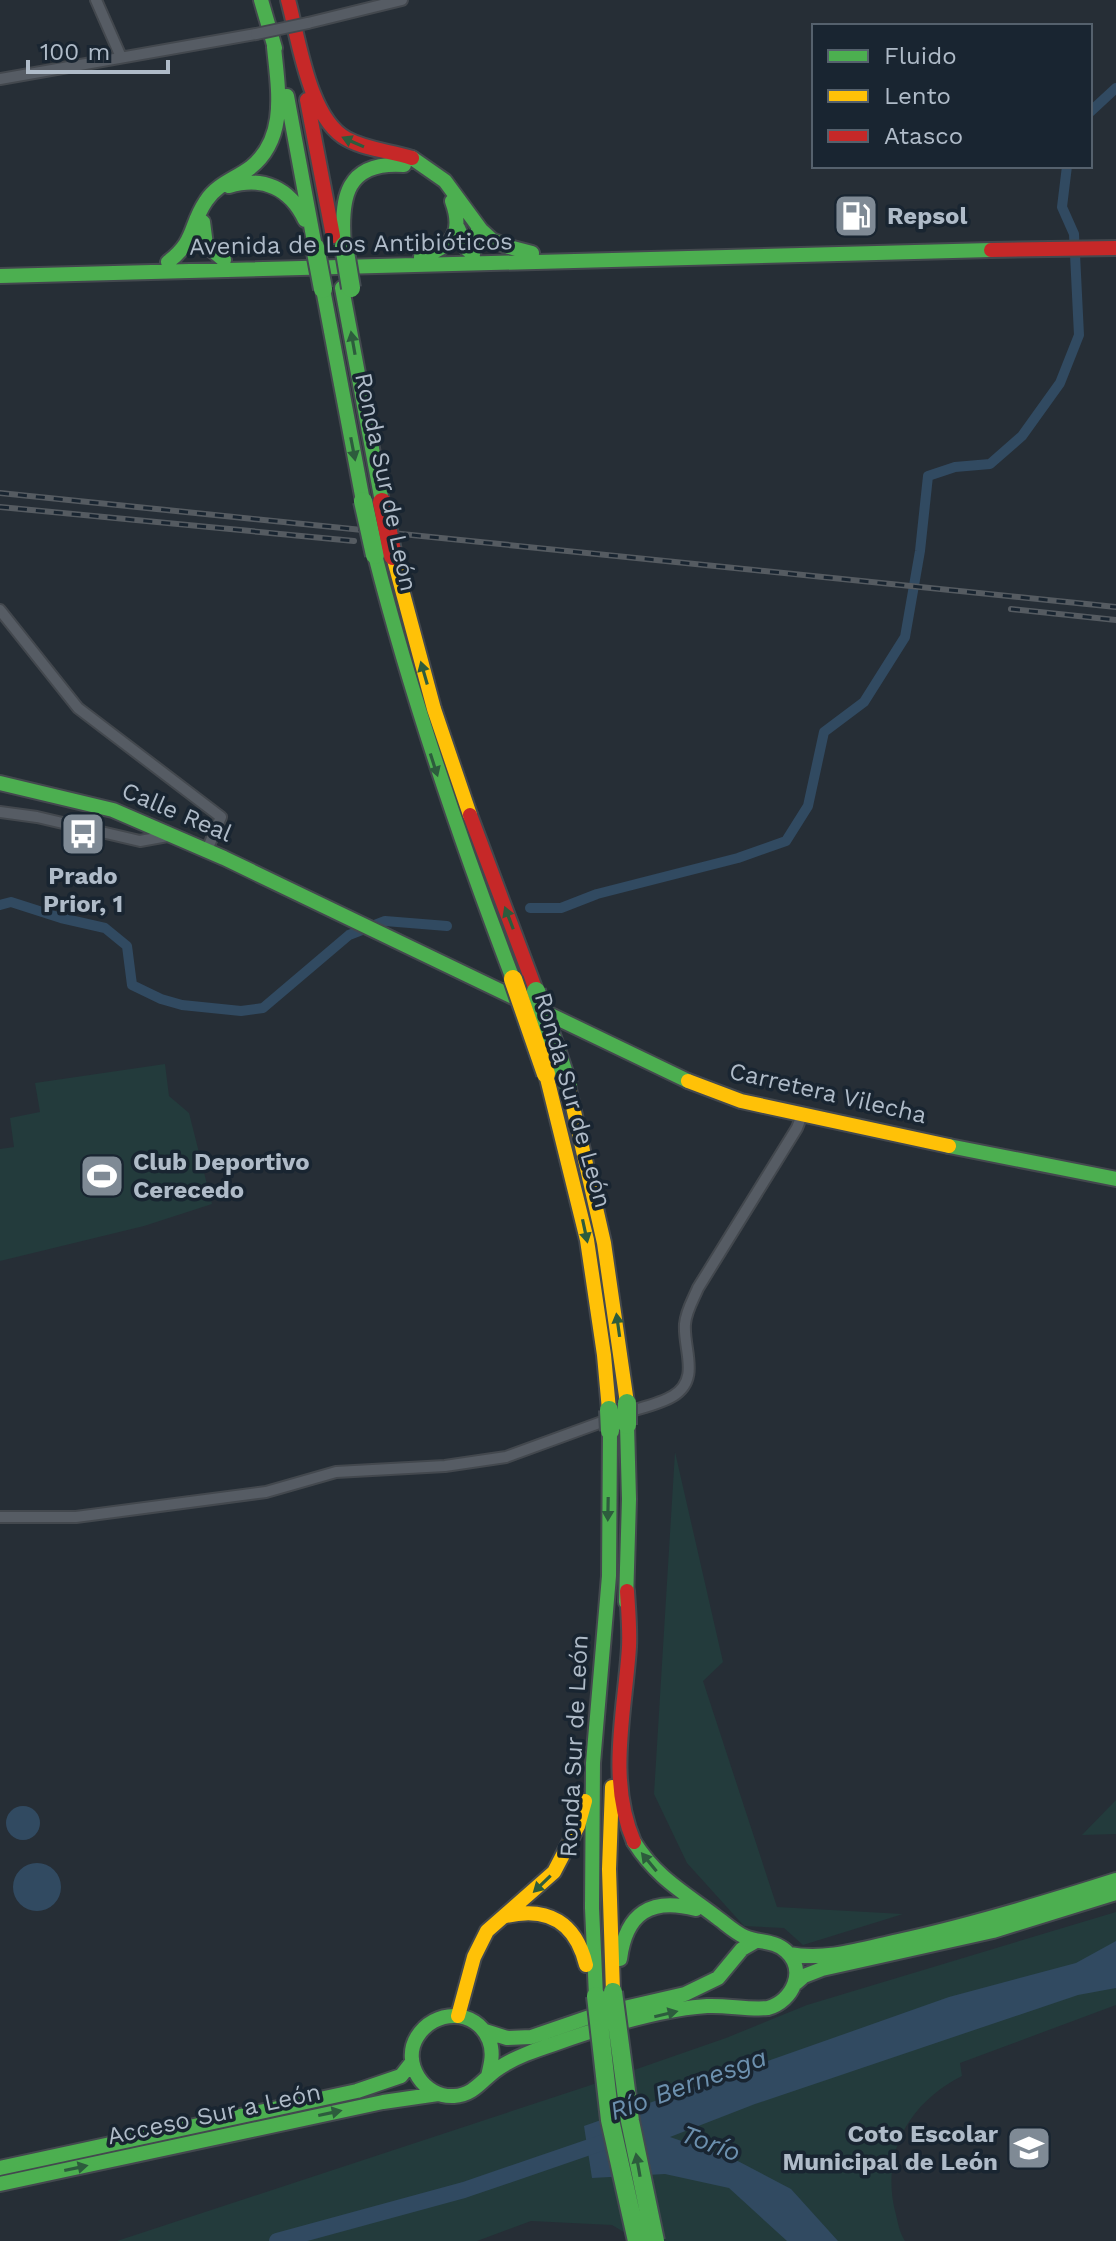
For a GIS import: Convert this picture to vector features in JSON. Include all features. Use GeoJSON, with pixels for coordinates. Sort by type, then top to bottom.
{"type":"FeatureCollection","features":[{"type":"Feature","properties":{"kind":"main road","name":"Ronda Sur de León"},"geometry":{"type":"LineString","coordinates":[[261,0],[284,82],[363,501],[470,815],[568,1085],[605,1236],[627,1403],[618,1428],[593,1763],[592,1908],[619,2035],[630,2121],[655,2241]]}},
{"type":"Feature","properties":{"kind":"main road","name":"Ronda Sur de León"},"geometry":{"type":"LineString","coordinates":[[286,0],[339,246],[382,502],[384,556],[418,716],[452,820],[546,1074],[587,1240],[609,1410],[618,1428],[627,1591],[610,1820],[610,1993],[599,2045],[612,2137],[637,2241]]}},
{"type":"Feature","properties":{"kind":"main road"},"geometry":{"type":"LineString","coordinates":[[286,0],[318,110],[336,134],[352,144],[404,154],[428,167],[464,203],[478,230],[473,254],[466,259],[377,267]]}},
{"type":"Feature","properties":{"kind":"main road"},"geometry":{"type":"LineString","coordinates":[[274,47],[279,110],[272,141],[262,157],[215,189],[203,204],[196,250],[208,265],[302,264],[332,268]]}},
{"type":"Feature","properties":{"kind":"main road"},"geometry":{"type":"LineString","coordinates":[[339,246],[344,198],[352,179],[368,168],[386,162],[418,169],[436,182],[452,201],[461,239],[473,254],[485,259],[571,262]]}},
{"type":"Feature","properties":{"kind":"main road"},"geometry":{"type":"LineString","coordinates":[[49,275],[72,269],[178,266],[196,250],[204,219],[214,199],[230,185],[247,180],[267,182],[288,194],[303,213],[315,247]]}},
{"type":"Feature","properties":{"kind":"main road"},"geometry":{"type":"LineString","coordinates":[[421,257],[440,251],[458,228]]}},
{"type":"Feature","properties":{"kind":"main road"},"geometry":{"type":"LineString","coordinates":[[478,230],[506,249],[532,253]]}},
{"type":"Feature","properties":{"kind":"main road","name":"Avenida de Los Antibióticos"},"geometry":{"type":"LineString","coordinates":[[0,276],[1116,248]]}},
{"type":"Feature","properties":{"kind":"main road","name":"Avenida de Los Antibióticos"},"geometry":{"type":"LineString","coordinates":[[0,265],[168,262],[196,250],[210,252],[224,260],[532,253],[702,256]]}},
{"type":"Feature","properties":{"kind":"main road","name":"Calle Real"},"geometry":{"type":"LineString","coordinates":[[0,783],[79,801],[141,828],[173,835],[327,908]]}},
{"type":"Feature","properties":{"kind":"main road","name":"Carretera Vilecha"},"geometry":{"type":"LineString","coordinates":[[327,908],[703,1088],[741,1101],[802,1115],[1116,1179]]}},
{"type":"Feature","properties":{"kind":"main road"},"geometry":{"type":"LineString","coordinates":[[627,1591],[629,1640],[620,1775],[627,1824],[647,1862],[668,1884],[735,1931],[756,1941],[775,1944],[789,1954],[820,1957],[934,1933],[1053,1901],[1116,1880]]}},
{"type":"Feature","properties":{"kind":"main road"},"geometry":{"type":"LineString","coordinates":[[488,2076],[493,2054],[472,2023],[468,1988],[480,1942],[499,1918],[524,1901],[554,1872],[578,1826],[593,1763]]}},
{"type":"Feature","properties":{"kind":"main road"},"geometry":{"type":"LineString","coordinates":[[756,1941],[748,1944],[717,1980],[703,1987],[593,2015],[548,2033],[517,2039],[496,2036],[472,2023],[437,2018],[427,2024],[413,2045],[412,2062],[421,2082],[438,2094],[449,2097],[471,2092],[488,2076],[517,2059],[610,2027],[691,2008],[772,2007],[790,1994],[796,1983],[814,1972],[993,1931],[1116,1893]]}},
{"type":"Feature","properties":{"kind":"main road"},"geometry":{"type":"LineString","coordinates":[[499,1918],[524,1911],[557,1919],[580,1941],[590,1985],[610,1993],[626,1930],[642,1912],[658,1906],[682,1905],[703,1913],[725,1931],[732,1961],[729,1976],[735,1994],[750,2006]]}},
{"type":"Feature","properties":{"kind":"main road"},"geometry":{"type":"LineString","coordinates":[[789,1954],[794,1964],[796,1983]]}},
{"type":"Feature","properties":{"kind":"main road","name":"Acceso Sur a León"},"geometry":{"type":"LineString","coordinates":[[0,2168],[357,2091],[401,2076],[412,2062]]}},
{"type":"Feature","properties":{"kind":"main road","name":"Acceso Sur a León"},"geometry":{"type":"LineString","coordinates":[[0,2184],[383,2102],[438,2094]]}},
{"type":"Feature","properties":{"kind":"street"},"geometry":{"type":"LineString","coordinates":[[96,0],[121,57]]}},
{"type":"Feature","properties":{"kind":"street"},"geometry":{"type":"LineString","coordinates":[[0,79],[256,34],[402,0]]}},
{"type":"Feature","properties":{"kind":"street"},"geometry":{"type":"LineString","coordinates":[[0,610],[78,708],[221,817],[207,850]]}},
{"type":"Feature","properties":{"kind":"street"},"geometry":{"type":"LineString","coordinates":[[0,812],[106,832],[121,833],[141,828]]}},
{"type":"Feature","properties":{"kind":"street"},"geometry":{"type":"LineString","coordinates":[[106,832],[141,828]]}},
{"type":"Feature","properties":{"kind":"street"},"geometry":{"type":"LineString","coordinates":[[0,1517],[76,1517],[266,1492],[336,1472],[445,1466],[506,1457],[675,1395],[688,1379],[690,1366],[685,1328],[687,1311],[802,1115]]}},
{"type":"Feature","properties":{"kind":"green space","name":"Club Deportivo Cerecedo"},"geometry":{"type":"Polygon","coordinates":[[[165,1064],[169,1096],[189,1113],[212,1204],[144,1226],[0,1261],[0,1149],[14,1147],[10,1118],[40,1112],[35,1083],[165,1064]]]}},
{"type":"Feature","properties":{"kind":"green space"},"geometry":{"type":"Polygon","coordinates":[[[675,1452],[723,1662],[703,1681],[777,1907],[903,1914],[803,1945],[784,1928],[744,1926],[687,1863],[654,1794],[675,1452]]]}},
{"type":"Feature","properties":{"kind":"green space"},"geometry":{"type":"Polygon","coordinates":[[[1116,1800],[1116,1834],[1082,1835],[1116,1800]]]}},
{"type":"Feature","properties":{"kind":"green space"},"geometry":{"type":"Polygon","coordinates":[[[1116,1912],[1116,2005],[960,2063],[962,2076],[927,2100],[903,2132],[892,2169],[892,2189],[895,2211],[905,2241],[639,2241],[612,2225],[531,2221],[477,2241],[117,2241],[588,2086],[726,2038],[807,2005],[1116,1912]]]}},
{"type":"Feature","properties":{"kind":"water"},"geometry":{"type":"Polygon","coordinates":[[[23,1806],[35,1811],[40,1823],[35,1835],[23,1840],[11,1835],[6,1823],[11,1811],[23,1806]]]}},
{"type":"Feature","properties":{"kind":"water"},"geometry":{"type":"Polygon","coordinates":[[[37,1863],[54,1870],[61,1887],[54,1904],[37,1911],[20,1904],[13,1887],[20,1870],[37,1863]]]}},
{"type":"Feature","properties":{"kind":"water"},"geometry":{"type":"Polygon","coordinates":[[[1116,1941],[1116,1988],[1078,1995],[755,2104],[670,2137],[734,2159],[791,2189],[838,2241],[787,2241],[729,2188],[665,2174],[592,2178],[584,2126],[949,1997],[1076,1963],[1116,1941]]]}},
{"type":"Feature","properties":{"kind":"waterway"},"geometry":{"type":"LineString","coordinates":[[1092,110],[1116,88]]}},
{"type":"Feature","properties":{"kind":"waterway"},"geometry":{"type":"LineString","coordinates":[[530,908],[561,908],[597,894],[738,858],[786,841],[808,806],[824,732],[864,702],[905,637],[920,551],[928,476],[955,467],[990,464],[1022,436],[1060,383],[1079,335],[1074,234],[1062,207],[1067,168]]}},
{"type":"Feature","properties":{"kind":"waterway"},"geometry":{"type":"LineString","coordinates":[[0,905],[11,902],[105,928],[127,946],[132,985],[161,999],[182,1005],[241,1011],[263,1008],[349,935],[385,921],[447,926]]}},
{"type":"Feature","properties":{"kind":"waterway","name":"Río Bernesga"},"geometry":{"type":"LineString","coordinates":[[277,2241],[464,2190],[607,2141]]}},
{"type":"Feature","properties":{"kind":"railway"},"geometry":{"type":"LineString","coordinates":[[0,493],[1116,607]]}},
{"type":"Feature","properties":{"kind":"railway"},"geometry":{"type":"LineString","coordinates":[[0,507],[354,541]]}},
{"type":"Feature","properties":{"kind":"railway"},"geometry":{"type":"LineString","coordinates":[[1011,609],[1116,620]]}},
{"type":"Feature","properties":{"kind":"traffic: fast"},"geometry":{"type":"LineString","coordinates":[[261,0],[275,48]]}},
{"type":"Feature","properties":{"kind":"traffic: fast"},"geometry":{"type":"LineString","coordinates":[[168,262],[188,240],[210,195],[250,168],[270,142],[278,112],[274,47]]}},
{"type":"Feature","properties":{"kind":"traffic: fast"},"geometry":{"type":"LineString","coordinates":[[287,96],[315,247]]}},
{"type":"Feature","properties":{"kind":"traffic: fast"},"geometry":{"type":"LineString","coordinates":[[412,158],[445,181],[492,240],[532,253]]}},
{"type":"Feature","properties":{"kind":"traffic: fast"},"geometry":{"type":"LineString","coordinates":[[344,246],[346,198],[358,176],[385,165],[404,165]]}},
{"type":"Feature","properties":{"kind":"traffic: fast"},"geometry":{"type":"LineString","coordinates":[[229,186],[253,183],[274,187],[292,200],[305,220]]}},
{"type":"Feature","properties":{"kind":"traffic: fast"},"geometry":{"type":"LineString","coordinates":[[421,257],[441,248],[453,237],[457,222],[452,201]]}},
{"type":"Feature","properties":{"kind":"traffic: fast"},"geometry":{"type":"LineString","coordinates":[[203,222],[206,245],[224,260]]}},
{"type":"Feature","properties":{"kind":"traffic: fast"},"geometry":{"type":"LineString","coordinates":[[458,228],[467,249],[473,254],[478,230]]}},
{"type":"Feature","properties":{"kind":"traffic: fast"},"geometry":{"type":"LineString","coordinates":[[344,246],[351,288]]}},
{"type":"Feature","properties":{"kind":"traffic: fast"},"geometry":{"type":"LineString","coordinates":[[315,247],[323,289]]}},
{"type":"Feature","properties":{"kind":"traffic: fast"},"geometry":{"type":"LineString","coordinates":[[0,276],[991,250]]}},
{"type":"Feature","properties":{"kind":"traffic: fast"},"geometry":{"type":"LineString","coordinates":[[342,288],[382,502]]}},
{"type":"Feature","properties":{"kind":"traffic: fast"},"geometry":{"type":"LineString","coordinates":[[323,289],[363,501]]}},
{"type":"Feature","properties":{"kind":"traffic: fast"},"geometry":{"type":"LineString","coordinates":[[363,501],[375,555]]}},
{"type":"Feature","properties":{"kind":"traffic: fast"},"geometry":{"type":"LineString","coordinates":[[375,555],[438,769],[513,979]]}},
{"type":"Feature","properties":{"kind":"traffic: fast"},"geometry":{"type":"LineString","coordinates":[[0,783],[113,810],[224,858],[688,1081]]}},
{"type":"Feature","properties":{"kind":"traffic: fast"},"geometry":{"type":"LineString","coordinates":[[536,991],[568,1085]]}},
{"type":"Feature","properties":{"kind":"traffic: fast"},"geometry":{"type":"LineString","coordinates":[[949,1146],[1116,1179]]}},
{"type":"Feature","properties":{"kind":"traffic: fast"},"geometry":{"type":"LineString","coordinates":[[627,1403],[627,1425]]}},
{"type":"Feature","properties":{"kind":"traffic: fast"},"geometry":{"type":"LineString","coordinates":[[609,1410],[610,1431]]}},
{"type":"Feature","properties":{"kind":"traffic: fast"},"geometry":{"type":"LineString","coordinates":[[626,1602],[629,1499],[627,1425]]}},
{"type":"Feature","properties":{"kind":"traffic: fast"},"geometry":{"type":"LineString","coordinates":[[596,1996],[592,1908],[593,1763],[609,1576],[610,1431]]}},
{"type":"Feature","properties":{"kind":"traffic: fast"},"geometry":{"type":"LineString","coordinates":[[488,2076],[491,2044],[475,2022],[454,2016],[444,2017],[424,2028],[417,2037],[412,2057],[418,2077],[433,2091],[454,2096],[473,2089],[519,2057],[590,2032],[689,2008],[768,2008],[790,1992],[796,1967],[786,1951],[733,1930],[661,1875],[634,1842]]}},
{"type":"Feature","properties":{"kind":"traffic: fast"},"geometry":{"type":"LineString","coordinates":[[789,1954],[830,1955],[925,1935],[1116,1880]]}},
{"type":"Feature","properties":{"kind":"traffic: fast"},"geometry":{"type":"LineString","coordinates":[[796,1983],[822,1969],[993,1931],[1116,1893]]}},
{"type":"Feature","properties":{"kind":"traffic: fast"},"geometry":{"type":"LineString","coordinates":[[620,1959],[628,1930],[643,1912],[666,1905],[696,1909]]}},
{"type":"Feature","properties":{"kind":"traffic: fast"},"geometry":{"type":"LineString","coordinates":[[485,2031],[507,2038],[531,2037],[598,2014],[685,1994],[718,1978],[742,1949],[756,1941]]}},
{"type":"Feature","properties":{"kind":"traffic: fast"},"geometry":{"type":"LineString","coordinates":[[613,1992],[630,2121],[655,2241]]}},
{"type":"Feature","properties":{"kind":"traffic: fast"},"geometry":{"type":"LineString","coordinates":[[596,1996],[610,2120],[637,2241]]}},
{"type":"Feature","properties":{"kind":"traffic: fast"},"geometry":{"type":"LineString","coordinates":[[0,2168],[357,2091],[401,2076],[412,2062]]}},
{"type":"Feature","properties":{"kind":"traffic: fast"},"geometry":{"type":"LineString","coordinates":[[0,2184],[383,2102],[438,2094]]}},
{"type":"Feature","properties":{"kind":"traffic: slow"},"geometry":{"type":"LineString","coordinates":[[393,556],[434,709],[470,815]]}},
{"type":"Feature","properties":{"kind":"traffic: slow"},"geometry":{"type":"LineString","coordinates":[[513,979],[546,1074]]}},
{"type":"Feature","properties":{"kind":"traffic: slow"},"geometry":{"type":"LineString","coordinates":[[546,1074],[587,1240],[609,1410]]}},
{"type":"Feature","properties":{"kind":"traffic: slow"},"geometry":{"type":"LineString","coordinates":[[688,1081],[741,1101],[949,1146]]}},
{"type":"Feature","properties":{"kind":"traffic: slow"},"geometry":{"type":"LineString","coordinates":[[568,1085],[604,1243],[627,1403]]}},
{"type":"Feature","properties":{"kind":"traffic: slow"},"geometry":{"type":"LineString","coordinates":[[612,1787],[609,1869],[613,1992]]}},
{"type":"Feature","properties":{"kind":"traffic: slow"},"geometry":{"type":"LineString","coordinates":[[458,2016],[474,1957],[487,1931],[554,1872],[578,1826],[585,1801]]}},
{"type":"Feature","properties":{"kind":"traffic: slow"},"geometry":{"type":"LineString","coordinates":[[506,1916],[535,1914],[558,1921],[575,1938],[586,1965]]}},
{"type":"Feature","properties":{"kind":"traffic: jam"},"geometry":{"type":"LineString","coordinates":[[288,0],[307,77],[323,114],[334,129],[355,143],[412,158]]}},
{"type":"Feature","properties":{"kind":"traffic: jam"},"geometry":{"type":"LineString","coordinates":[[307,100],[333,236]]}},
{"type":"Feature","properties":{"kind":"traffic: jam"},"geometry":{"type":"LineString","coordinates":[[991,250],[1116,248]]}},
{"type":"Feature","properties":{"kind":"traffic: jam"},"geometry":{"type":"LineString","coordinates":[[382,502],[393,556]]}},
{"type":"Feature","properties":{"kind":"traffic: jam"},"geometry":{"type":"LineString","coordinates":[[470,815],[536,991]]}},
{"type":"Feature","properties":{"kind":"traffic: jam"},"geometry":{"type":"LineString","coordinates":[[627,1591],[629,1647],[619,1770],[621,1794],[634,1842]]}},
{"type":"Feature","properties":{"kind":"place","name":"Repsol"},"geometry":{"type":"Point","coordinates":[856,216]}},
{"type":"Feature","properties":{"kind":"place","name":"Prado Prior, 1"},"geometry":{"type":"Point","coordinates":[83,834]}},
{"type":"Feature","properties":{"kind":"place","name":"Club Deportivo Cerecedo"},"geometry":{"type":"Point","coordinates":[102,1176]}},
{"type":"Feature","properties":{"kind":"place","name":"Coto Escolar Municipal de León"},"geometry":{"type":"Point","coordinates":[1029,2148]}},
{"type":"Feature","properties":{"kind":"water label","name":"Torío"},"geometry":{"type":"Point","coordinates":[711,2143]}}]}
